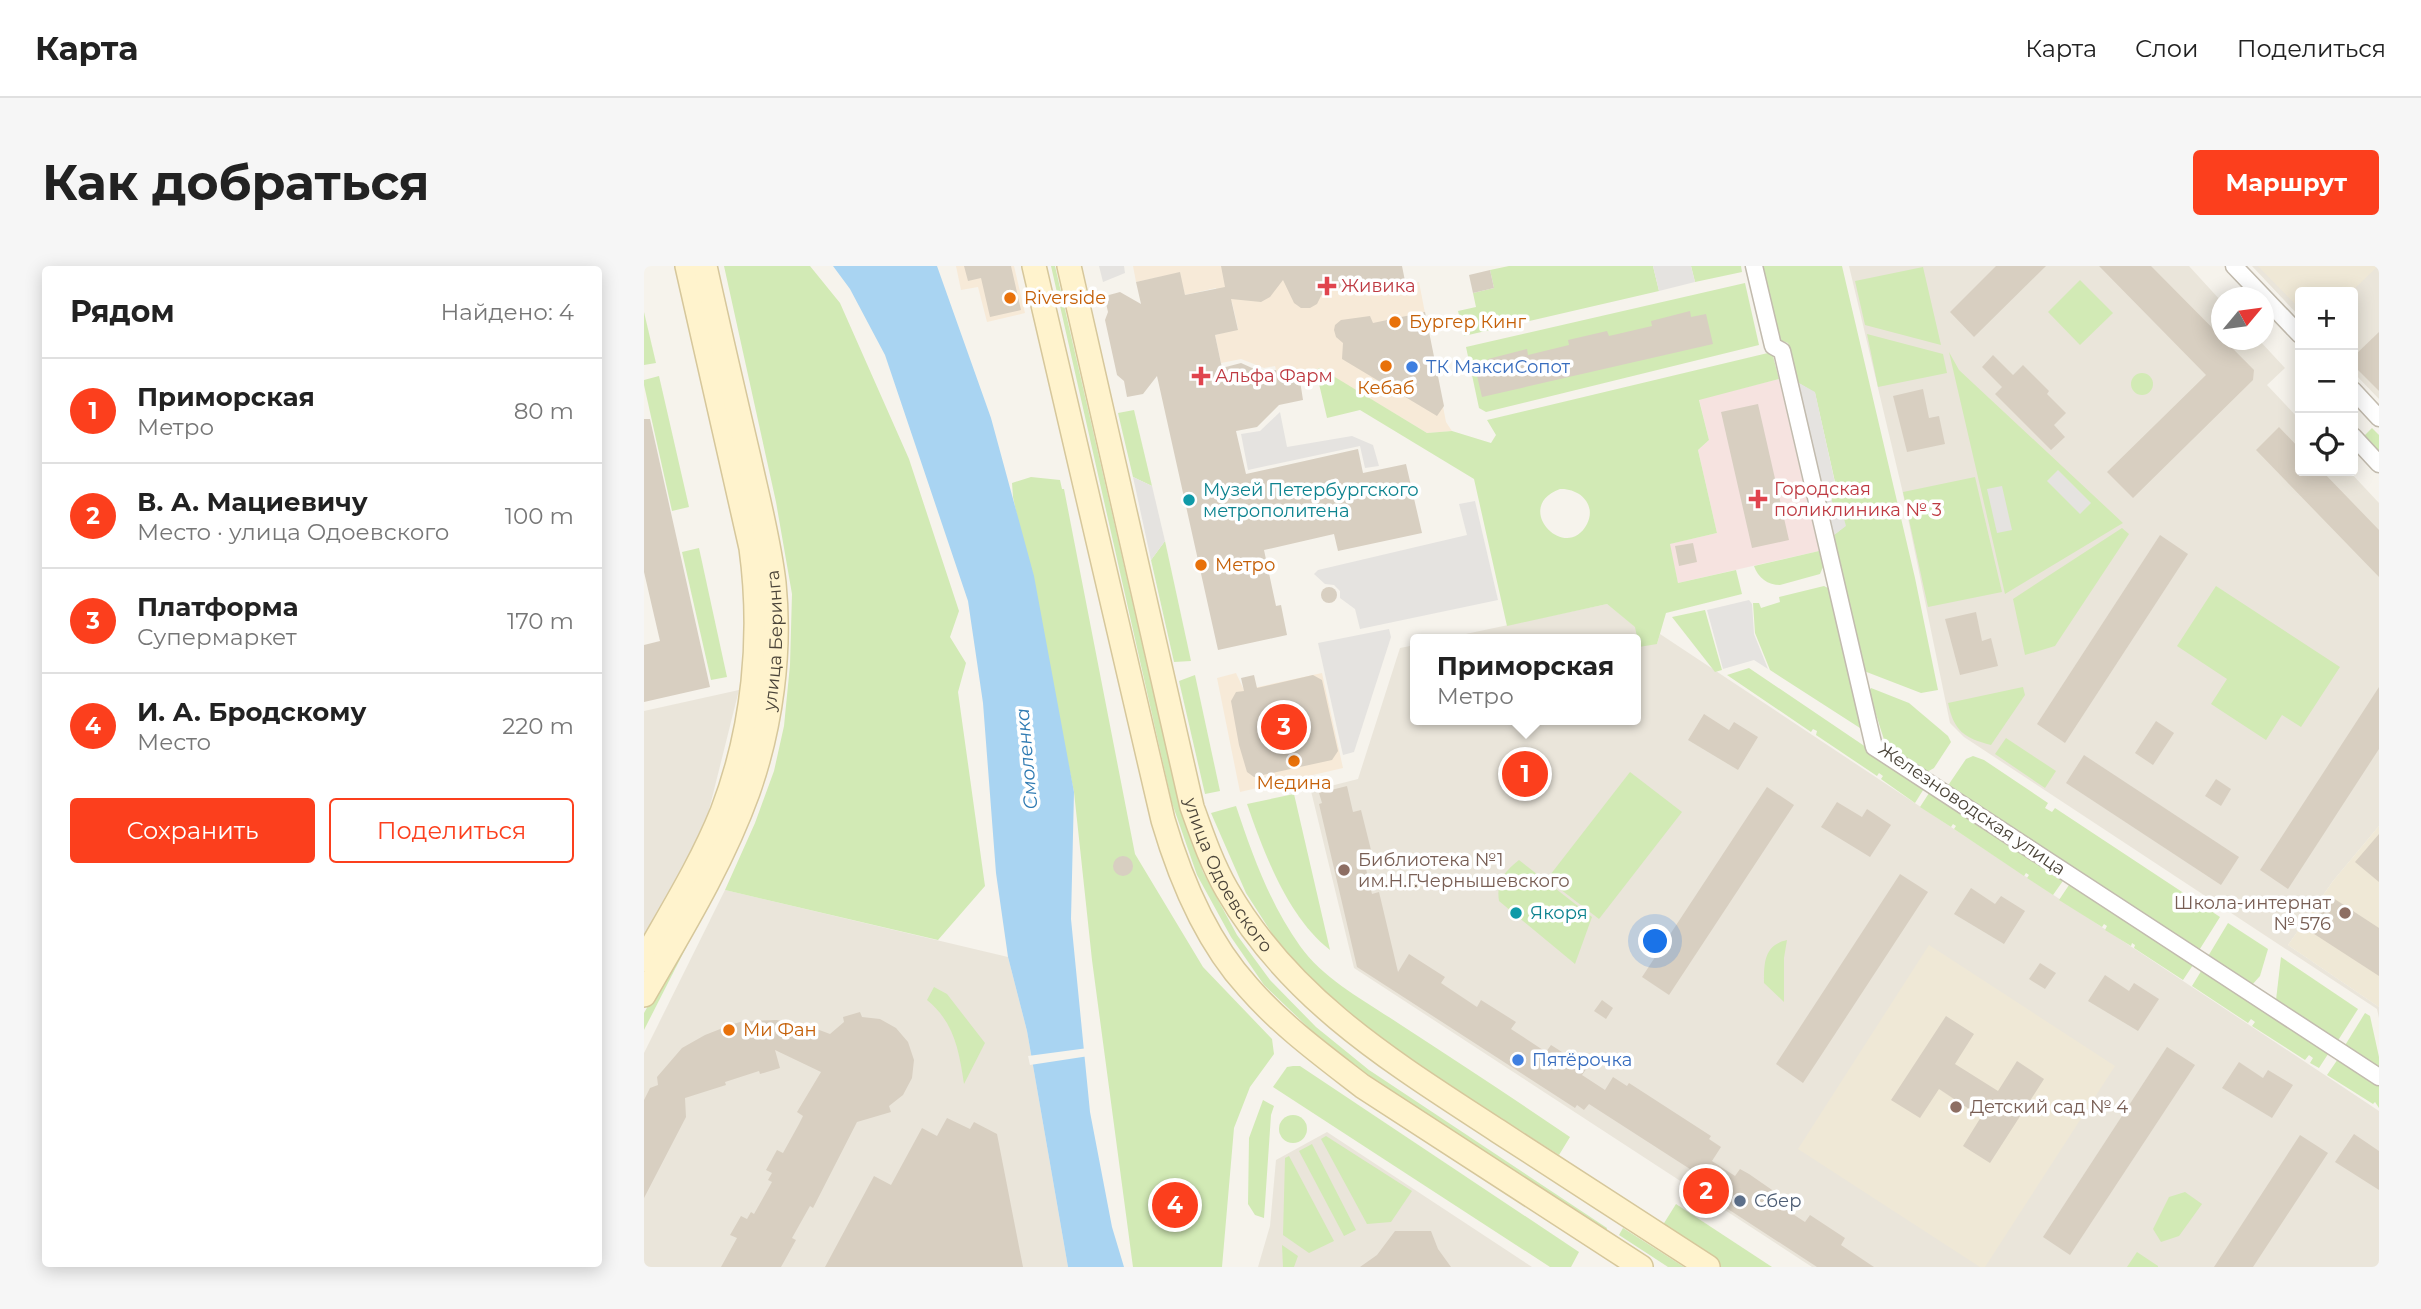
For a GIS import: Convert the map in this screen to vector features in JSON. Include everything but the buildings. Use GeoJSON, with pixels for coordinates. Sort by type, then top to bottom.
{"type":"FeatureCollection","features":[{"type":"Feature","properties":{"kind":"street","name":"улица Беринга"},"geometry":{"type":"LineString","coordinates":[[644,960],[708,843],[730,789],[752,696],[757,639],[751,548],[687,266]]}},
{"type":"Feature","properties":{"kind":"street","name":"улица Беринга"},"geometry":{"type":"LineString","coordinates":[[644,995],[694,907],[737,821],[766,727],[774,656],[774,582],[767,542],[705,266]]}},
{"type":"Feature","properties":{"kind":"street","name":"улица Одоевского"},"geometry":{"type":"LineString","coordinates":[[1034,266],[1163,820],[1175,861],[1189,894],[1218,945],[1246,985],[1271,1012],[1325,1058],[1362,1086],[1641,1267]]}},
{"type":"Feature","properties":{"kind":"street","name":"улица Одоевского"},"geometry":{"type":"LineString","coordinates":[[1069,266],[1192,807],[1206,846],[1227,890],[1266,949],[1305,993],[1345,1026],[1406,1071],[1708,1267]]}},
{"type":"Feature","properties":{"kind":"street","name":"Железноводская улица"},"geometry":{"type":"LineString","coordinates":[[1754,266],[1773,346],[1782,351],[1874,747],[2379,1077]]}},
{"type":"Feature","properties":{"kind":"street"},"geometry":{"type":"LineString","coordinates":[[2234,266],[2295,330]]}},
{"type":"Feature","properties":{"kind":"street"},"geometry":{"type":"LineString","coordinates":[[2358,395],[2379,418]]}},
{"type":"Feature","properties":{"kind":"street"},"geometry":{"type":"LineString","coordinates":[[2358,441],[2379,464]]}},
{"type":"Feature","properties":{"kind":"shaded area"},"geometry":{"type":"Polygon","coordinates":[[[956,266],[1014,266],[1025,313],[987,322],[978,287],[961,290],[956,266]]]}},
{"type":"Feature","properties":{"kind":"shaded area"},"geometry":{"type":"Polygon","coordinates":[[[1099,266],[1124,266],[1125,273],[1103,282],[1099,266]]]}},
{"type":"Feature","properties":{"kind":"shaded area"},"geometry":{"type":"Polygon","coordinates":[[[1133,266],[1358,266],[1365,294],[1419,282],[1446,422],[1452,431],[1427,433],[1319,368],[1316,371],[1278,378],[1275,366],[1264,368],[1241,359],[1221,363],[1215,335],[1238,329],[1232,302],[1220,304],[1216,288],[1185,295],[1179,273],[1136,282],[1133,266]]]}},
{"type":"Feature","properties":{"kind":"shaded area"},"geometry":{"type":"Polygon","coordinates":[[[1653,266],[1691,266],[1695,282],[1659,291],[1653,266]]]}},
{"type":"Feature","properties":{"kind":"shaded area"},"geometry":{"type":"Polygon","coordinates":[[[1849,266],[2189,266],[2211,290],[2211,350],[2268,350],[2285,368],[2267,385],[2295,415],[2295,476],[2354,476],[2379,503],[2379,826],[2333,881],[2288,945],[2379,1007],[2379,1018],[2377,1009],[1964,737],[1950,723],[1902,489],[1849,266]]]}},
{"type":"Feature","properties":{"kind":"shaded area"},"geometry":{"type":"Polygon","coordinates":[[[2252,266],[2379,266],[2379,399],[2358,377],[2358,287],[2295,287],[2295,312],[2252,266]]]}},
{"type":"Feature","properties":{"kind":"shaded area"},"geometry":{"type":"Polygon","coordinates":[[[2258,266],[2378,266],[2356,287],[2295,287],[2295,304],[2258,266]]]}},
{"type":"Feature","properties":{"kind":"shaded area","name":"Городская поликлиника № 3"},"geometry":{"type":"Polygon","coordinates":[[[1779,379],[1819,551],[1678,583],[1669,544],[1717,533],[1698,450],[1709,440],[1699,399],[1779,379]]]}},
{"type":"Feature","properties":{"kind":"shaded area"},"geometry":{"type":"Polygon","coordinates":[[[1797,382],[1815,392],[1835,483],[1828,485],[1834,509],[1841,508],[1846,526],[1834,535],[1797,382]]]}},
{"type":"Feature","properties":{"kind":"shaded area"},"geometry":{"type":"Polygon","coordinates":[[[1280,412],[1287,447],[1352,436],[1373,445],[1379,466],[1365,468],[1360,446],[1248,470],[1241,434],[1260,431],[1280,412]]]}},
{"type":"Feature","properties":{"kind":"shaded area"},"geometry":{"type":"Polygon","coordinates":[[[2058,470],[2091,503],[2080,514],[2047,481],[2058,470]]]}},
{"type":"Feature","properties":{"kind":"shaded area"},"geometry":{"type":"Polygon","coordinates":[[[1133,477],[1152,486],[1165,541],[1151,560],[1133,477]]]}},
{"type":"Feature","properties":{"kind":"shaded area"},"geometry":{"type":"Polygon","coordinates":[[[2002,486],[2012,530],[1997,533],[1987,489],[2002,486]]]}},
{"type":"Feature","properties":{"kind":"shaded area"},"geometry":{"type":"Polygon","coordinates":[[[1475,501],[1498,600],[1360,629],[1355,609],[1340,598],[1340,591],[1334,585],[1325,584],[1314,574],[1318,570],[1467,535],[1459,504],[1475,501]]]}},
{"type":"Feature","properties":{"kind":"shaded area"},"geometry":{"type":"Polygon","coordinates":[[[1749,600],[1752,604],[1754,634],[1768,669],[1754,660],[1723,669],[1707,610],[1749,600]]]}},
{"type":"Feature","properties":{"kind":"shaded area"},"geometry":{"type":"Polygon","coordinates":[[[1607,604],[1657,644],[1660,634],[2379,1111],[2379,1267],[1812,1267],[1354,968],[1311,791],[1358,779],[1400,648],[1410,646],[1410,725],[1641,725],[1641,634],[1466,634],[1607,604]]]}},
{"type":"Feature","properties":{"kind":"shaded area"},"geometry":{"type":"Polygon","coordinates":[[[1389,629],[1391,637],[1354,752],[1343,755],[1318,643],[1389,629]]]}},
{"type":"Feature","properties":{"kind":"shaded area"},"geometry":{"type":"Polygon","coordinates":[[[1236,673],[1244,690],[1322,673],[1343,768],[1240,792],[1217,678],[1236,673]]]}},
{"type":"Feature","properties":{"kind":"shaded area"},"geometry":{"type":"Polygon","coordinates":[[[739,690],[708,814],[681,873],[644,940],[644,711],[739,690]]]}},
{"type":"Feature","properties":{"kind":"shaded area","name":"Школа-интернат № 576"},"geometry":{"type":"Polygon","coordinates":[[[2379,826],[2379,1007],[2288,945],[2333,881],[2379,826]]]}},
{"type":"Feature","properties":{"kind":"shaded area"},"geometry":{"type":"Polygon","coordinates":[[[725,890],[1008,957],[1027,1031],[1068,1267],[644,1267],[644,1053],[725,890]]]}},
{"type":"Feature","properties":{"kind":"shaded area","name":"Детский сад № 4"},"geometry":{"type":"Polygon","coordinates":[[[1929,945],[2115,1066],[1985,1267],[1980,1267],[1798,1149],[1929,945]]]}},
{"type":"Feature","properties":{"kind":"shaded area"},"geometry":{"type":"Polygon","coordinates":[[[1327,1132],[1532,1267],[1258,1267],[1270,1226],[1276,1160],[1327,1132]]]}},
{"type":"Feature","properties":{"kind":"green space"},"geometry":{"type":"Polygon","coordinates":[[[724,266],[810,266],[840,303],[909,459],[959,611],[950,637],[966,663],[958,692],[985,886],[938,940],[725,890],[755,823],[774,771],[784,726],[790,665],[792,594],[776,502],[724,266]]]}},
{"type":"Feature","properties":{"kind":"green space"},"geometry":{"type":"Polygon","coordinates":[[[1051,266],[1055,266],[1179,804],[1203,872],[1237,935],[1270,980],[1316,1027],[1369,1070],[1607,1228],[1605,1234],[1367,1075],[1312,1031],[1264,985],[1231,937],[1197,875],[1172,803],[1051,266]]]}},
{"type":"Feature","properties":{"kind":"green space"},"geometry":{"type":"Polygon","coordinates":[[[1509,266],[1653,266],[1659,291],[1464,336],[1458,311],[1476,307],[1473,293],[1494,288],[1490,270],[1509,266]]]}},
{"type":"Feature","properties":{"kind":"green space"},"geometry":{"type":"Polygon","coordinates":[[[1691,266],[1741,266],[1742,272],[1695,282],[1691,266]]]}},
{"type":"Feature","properties":{"kind":"green space"},"geometry":{"type":"Polygon","coordinates":[[[1761,266],[1842,266],[1915,578],[1938,690],[1921,693],[1864,671],[1834,535],[1845,526],[1834,510],[1828,485],[1835,482],[1815,393],[1797,382],[1788,343],[1779,340],[1761,266]]]}},
{"type":"Feature","properties":{"kind":"green space"},"geometry":{"type":"Polygon","coordinates":[[[1923,267],[1941,345],[1865,325],[1855,281],[1923,267]]]}},
{"type":"Feature","properties":{"kind":"green space"},"geometry":{"type":"Polygon","coordinates":[[[2080,280],[2113,313],[2080,345],[2048,312],[2080,280]]]}},
{"type":"Feature","properties":{"kind":"green space"},"geometry":{"type":"Polygon","coordinates":[[[1745,283],[1759,345],[1486,412],[1479,408],[1466,347],[1745,283]]]}},
{"type":"Feature","properties":{"kind":"green space"},"geometry":{"type":"Polygon","coordinates":[[[644,312],[656,363],[644,365],[644,312]]]}},
{"type":"Feature","properties":{"kind":"green space"},"geometry":{"type":"Polygon","coordinates":[[[1867,334],[1943,354],[1947,373],[1878,387],[1867,334]]]}},
{"type":"Feature","properties":{"kind":"green space"},"geometry":{"type":"Polygon","coordinates":[[[1772,352],[1779,379],[1699,400],[1709,440],[1698,450],[1717,533],[1670,544],[1678,583],[1736,570],[1742,594],[1666,613],[1657,644],[1641,647],[1641,634],[1636,634],[1635,627],[1607,604],[1507,626],[1474,479],[1360,410],[1327,418],[1316,371],[1319,368],[1325,371],[1427,433],[1452,431],[1491,443],[1496,435],[1487,420],[1772,352]],[[1560,489],[1546,497],[1541,508],[1541,519],[1556,535],[1567,538],[1578,535],[1587,524],[1590,510],[1588,504],[1574,491],[1560,489]]]}},
{"type":"Feature","properties":{"kind":"green space"},"geometry":{"type":"Polygon","coordinates":[[[1949,352],[1959,370],[2123,523],[2005,594],[1949,352]]]}},
{"type":"Feature","properties":{"kind":"green space"},"geometry":{"type":"Polygon","coordinates":[[[2142,373],[2150,376],[2153,384],[2150,392],[2142,395],[2134,392],[2131,384],[2134,376],[2142,373]]]}},
{"type":"Feature","properties":{"kind":"green space"},"geometry":{"type":"Polygon","coordinates":[[[659,376],[689,507],[672,511],[644,385],[644,380],[659,376]]]}},
{"type":"Feature","properties":{"kind":"green space"},"geometry":{"type":"Polygon","coordinates":[[[1134,410],[1152,486],[1133,477],[1118,413],[1134,410]]]}},
{"type":"Feature","properties":{"kind":"green space"},"geometry":{"type":"Polygon","coordinates":[[[2372,428],[2379,435],[2379,457],[2361,439],[2372,428]]]}},
{"type":"Feature","properties":{"kind":"green space"},"geometry":{"type":"Polygon","coordinates":[[[1031,477],[1060,480],[1064,489],[1135,854],[1203,967],[1272,1039],[1274,1054],[1250,1087],[1234,1128],[1222,1267],[1133,1267],[1092,960],[1074,792],[1013,497],[1012,483],[1031,477]]]}},
{"type":"Feature","properties":{"kind":"green space"},"geometry":{"type":"Polygon","coordinates":[[[1975,477],[2002,592],[1928,607],[1903,492],[1975,477]]]}},
{"type":"Feature","properties":{"kind":"green space"},"geometry":{"type":"Polygon","coordinates":[[[2122,528],[2129,534],[2055,646],[2025,655],[2013,599],[2122,528]]]}},
{"type":"Feature","properties":{"kind":"green space"},"geometry":{"type":"Polygon","coordinates":[[[1165,541],[1191,661],[1174,662],[1151,560],[1165,541]]]}},
{"type":"Feature","properties":{"kind":"green space"},"geometry":{"type":"Polygon","coordinates":[[[699,548],[727,677],[711,680],[682,552],[699,548]]]}},
{"type":"Feature","properties":{"kind":"green space"},"geometry":{"type":"Polygon","coordinates":[[[1819,551],[1823,567],[1820,574],[1780,585],[1764,580],[1754,566],[1819,551]]]}},
{"type":"Feature","properties":{"kind":"green space"},"geometry":{"type":"Polygon","coordinates":[[[1824,586],[1830,589],[1863,726],[1860,728],[1770,670],[1755,633],[1753,603],[1759,603],[1761,608],[1780,602],[1779,597],[1824,586]]]}},
{"type":"Feature","properties":{"kind":"green space"},"geometry":{"type":"Polygon","coordinates":[[[2216,586],[2340,667],[2301,727],[2282,715],[2266,740],[2211,704],[2227,679],[2177,646],[2216,586]]]}},
{"type":"Feature","properties":{"kind":"green space"},"geometry":{"type":"Polygon","coordinates":[[[1705,610],[1722,670],[1715,672],[1672,617],[1705,610]]]}},
{"type":"Feature","properties":{"kind":"green space"},"geometry":{"type":"Polygon","coordinates":[[[1749,668],[1925,787],[1915,803],[1881,779],[1883,776],[1879,773],[1877,776],[1816,735],[1817,731],[1813,729],[1811,732],[1727,675],[1749,668]]]}},
{"type":"Feature","properties":{"kind":"green space"},"geometry":{"type":"Polygon","coordinates":[[[1195,675],[1220,791],[1205,794],[1179,681],[1195,675]]]}},
{"type":"Feature","properties":{"kind":"green space"},"geometry":{"type":"Polygon","coordinates":[[[2023,687],[2025,695],[1991,745],[1967,736],[1953,720],[1948,703],[2023,687]]]}},
{"type":"Feature","properties":{"kind":"green space"},"geometry":{"type":"Polygon","coordinates":[[[1871,688],[1909,703],[1948,736],[1951,742],[1934,768],[1927,772],[1886,746],[1869,692],[1871,688]]]}},
{"type":"Feature","properties":{"kind":"green space"},"geometry":{"type":"Polygon","coordinates":[[[2006,738],[2056,771],[2045,788],[1995,754],[2006,738]]]}},
{"type":"Feature","properties":{"kind":"green space"},"geometry":{"type":"Polygon","coordinates":[[[1973,756],[1984,760],[2048,803],[2045,808],[2052,812],[2055,808],[2220,917],[2198,952],[1947,787],[1966,759],[1973,756]]]}},
{"type":"Feature","properties":{"kind":"green space"},"geometry":{"type":"Polygon","coordinates":[[[1630,772],[1682,812],[1599,919],[1547,879],[1630,772]]]}},
{"type":"Feature","properties":{"kind":"green space"},"geometry":{"type":"Polygon","coordinates":[[[1931,790],[2065,878],[2053,895],[2027,878],[2029,875],[2026,873],[2024,876],[1954,829],[1956,826],[1953,824],[1951,827],[1920,807],[1931,790]]]}},
{"type":"Feature","properties":{"kind":"green space"},"geometry":{"type":"Polygon","coordinates":[[[1294,794],[1330,950],[1315,937],[1290,903],[1261,843],[1247,804],[1294,794]]]}},
{"type":"Feature","properties":{"kind":"green space"},"geometry":{"type":"Polygon","coordinates":[[[1236,806],[1271,896],[1289,930],[1310,958],[1347,990],[1570,1137],[1559,1155],[1376,1039],[1289,960],[1246,893],[1211,813],[1236,806]]]}},
{"type":"Feature","properties":{"kind":"green space"},"geometry":{"type":"Polygon","coordinates":[[[1519,860],[1592,917],[1575,964],[1499,901],[1502,878],[1519,860]]]}},
{"type":"Feature","properties":{"kind":"green space"},"geometry":{"type":"Polygon","coordinates":[[[2071,882],[2195,962],[2183,980],[2134,948],[2132,943],[2131,946],[2105,930],[2107,926],[2104,924],[2102,927],[2059,900],[2071,882]]]}},
{"type":"Feature","properties":{"kind":"green space"},"geometry":{"type":"Polygon","coordinates":[[[2228,923],[2268,949],[2260,976],[2251,986],[2207,958],[2228,923]]]}},
{"type":"Feature","properties":{"kind":"green space"},"geometry":{"type":"Polygon","coordinates":[[[694,924],[697,926],[644,1030],[644,1013],[694,924]]]}},
{"type":"Feature","properties":{"kind":"green space"},"geometry":{"type":"Polygon","coordinates":[[[1787,940],[1784,958],[1784,1002],[1764,983],[1764,969],[1770,951],[1779,942],[1787,940]]]}},
{"type":"Feature","properties":{"kind":"green space"},"geometry":{"type":"Polygon","coordinates":[[[2281,957],[2358,1009],[2337,1042],[2276,1000],[2281,957]]]}},
{"type":"Feature","properties":{"kind":"green space"},"geometry":{"type":"Polygon","coordinates":[[[2203,968],[2330,1051],[2319,1068],[2310,1063],[2313,1058],[2309,1055],[2305,1060],[2252,1026],[2255,1022],[2251,1019],[2248,1023],[2192,986],[2203,968]]]}},
{"type":"Feature","properties":{"kind":"green space"},"geometry":{"type":"Polygon","coordinates":[[[934,987],[947,994],[985,1043],[964,1084],[954,1038],[943,1018],[927,1000],[934,987]]]}},
{"type":"Feature","properties":{"kind":"green space"},"geometry":{"type":"Polygon","coordinates":[[[2365,1013],[2370,1016],[2379,1057],[2379,1071],[2344,1047],[2365,1013]]]}},
{"type":"Feature","properties":{"kind":"green space"},"geometry":{"type":"Polygon","coordinates":[[[2340,1056],[2379,1082],[2379,1108],[2375,1102],[2373,1104],[2327,1075],[2340,1056]]]}},
{"type":"Feature","properties":{"kind":"green space"},"geometry":{"type":"Polygon","coordinates":[[[1300,1066],[1579,1252],[1571,1267],[1550,1267],[1273,1087],[1287,1067],[1300,1066]]]}},
{"type":"Feature","properties":{"kind":"green space"},"geometry":{"type":"Polygon","coordinates":[[[1263,1100],[1274,1106],[1271,1115],[1264,1218],[1255,1215],[1248,1204],[1249,1138],[1263,1100]]]}},
{"type":"Feature","properties":{"kind":"green space"},"geometry":{"type":"Polygon","coordinates":[[[1293,1115],[1303,1119],[1307,1129],[1303,1139],[1293,1143],[1283,1139],[1279,1129],[1283,1119],[1293,1115]]]}},
{"type":"Feature","properties":{"kind":"green space"},"geometry":{"type":"Polygon","coordinates":[[[1326,1136],[1412,1191],[1391,1222],[1367,1224],[1321,1139],[1326,1136]]]}},
{"type":"Feature","properties":{"kind":"green space"},"geometry":{"type":"Polygon","coordinates":[[[1312,1144],[1356,1230],[1344,1236],[1299,1151],[1312,1144]]]}},
{"type":"Feature","properties":{"kind":"green space"},"geometry":{"type":"Polygon","coordinates":[[[1289,1156],[1334,1241],[1309,1253],[1283,1235],[1285,1158],[1289,1156]]]}},
{"type":"Feature","properties":{"kind":"green space"},"geometry":{"type":"Polygon","coordinates":[[[2185,1192],[2202,1204],[2179,1236],[2161,1242],[2153,1229],[2169,1197],[2185,1192]]]}},
{"type":"Feature","properties":{"kind":"green space"},"geometry":{"type":"Polygon","coordinates":[[[1676,1204],[1772,1267],[1720,1267],[1661,1228],[1676,1204]]]}},
{"type":"Feature","properties":{"kind":"green space"},"geometry":{"type":"Polygon","coordinates":[[[1623,1228],[1684,1267],[1668,1267],[1619,1235],[1623,1228]]]}},
{"type":"Feature","properties":{"kind":"green space"},"geometry":{"type":"Polygon","coordinates":[[[1282,1245],[1298,1256],[1294,1267],[1283,1267],[1282,1245]]]}},
{"type":"Feature","properties":{"kind":"green space"},"geometry":{"type":"Polygon","coordinates":[[[2137,1252],[2158,1266],[2158,1267],[2127,1267],[2137,1252]]]}},
{"type":"Feature","properties":{"kind":"water","name":"Смоленка"},"geometry":{"type":"Polygon","coordinates":[[[833,266],[937,266],[991,418],[1034,576],[1074,792],[1071,919],[1090,1112],[1112,1227],[1124,1267],[1068,1267],[1027,1031],[1008,957],[996,873],[983,703],[968,601],[885,355],[850,289],[833,266]]]}},
{"type":"Feature","properties":{"kind":"pier"},"geometry":{"type":"Polygon","coordinates":[[[1088,1048],[1089,1056],[1030,1065],[1028,1056],[1088,1048]]]}},
{"type":"Feature","properties":{"kind":"place","name":"Живика"},"geometry":{"type":"Point","coordinates":[1327,286]}},
{"type":"Feature","properties":{"kind":"place","name":"Riverside"},"geometry":{"type":"Point","coordinates":[1010,298]}},
{"type":"Feature","properties":{"kind":"place","name":"Бургер Кинг"},"geometry":{"type":"Point","coordinates":[1395,322]}},
{"type":"Feature","properties":{"kind":"place","name":"Кебаб"},"geometry":{"type":"Point","coordinates":[1386,366]}},
{"type":"Feature","properties":{"kind":"place","name":"ТК МаксиСопот"},"geometry":{"type":"Point","coordinates":[1412,367]}},
{"type":"Feature","properties":{"kind":"place","name":"Альфа Фарм"},"geometry":{"type":"Point","coordinates":[1201,376]}},
{"type":"Feature","properties":{"kind":"place","name":"Городская поликлиника № 3"},"geometry":{"type":"Point","coordinates":[1758,499]}},
{"type":"Feature","properties":{"kind":"place","name":"Музей Петербургского метрополитена"},"geometry":{"type":"Point","coordinates":[1189,500]}},
{"type":"Feature","properties":{"kind":"place","name":"Метро"},"geometry":{"type":"Point","coordinates":[1201,565]}},
{"type":"Feature","properties":{"kind":"place","name":"Платформа"},"geometry":{"type":"Point","coordinates":[1284,727]}},
{"type":"Feature","properties":{"kind":"place","name":"Медина"},"geometry":{"type":"Point","coordinates":[1294,761]}},
{"type":"Feature","properties":{"kind":"place","name":"Приморская"},"geometry":{"type":"Point","coordinates":[1525,774]}},
{"type":"Feature","properties":{"kind":"place","name":"Библиотека №1 им.Н.Г.Чернышевского"},"geometry":{"type":"Point","coordinates":[1344,870]}},
{"type":"Feature","properties":{"kind":"place","name":"Якоря"},"geometry":{"type":"Point","coordinates":[1516,913]}},
{"type":"Feature","properties":{"kind":"place","name":"Школа-интернат № 576"},"geometry":{"type":"Point","coordinates":[2345,913]}},
{"type":"Feature","properties":{"kind":"place","name":"Ми Фан"},"geometry":{"type":"Point","coordinates":[729,1030]}},
{"type":"Feature","properties":{"kind":"place","name":"Пятёрочка"},"geometry":{"type":"Point","coordinates":[1518,1060]}},
{"type":"Feature","properties":{"kind":"place","name":"Детский сад № 4"},"geometry":{"type":"Point","coordinates":[1956,1107]}},
{"type":"Feature","properties":{"kind":"place","name":"В. А. Мациевичу"},"geometry":{"type":"Point","coordinates":[1706,1191]}},
{"type":"Feature","properties":{"kind":"place","name":"Сбер"},"geometry":{"type":"Point","coordinates":[1740,1201]}},
{"type":"Feature","properties":{"kind":"place","name":"И. А. Бродскому"},"geometry":{"type":"Point","coordinates":[1175,1205]}}]}
